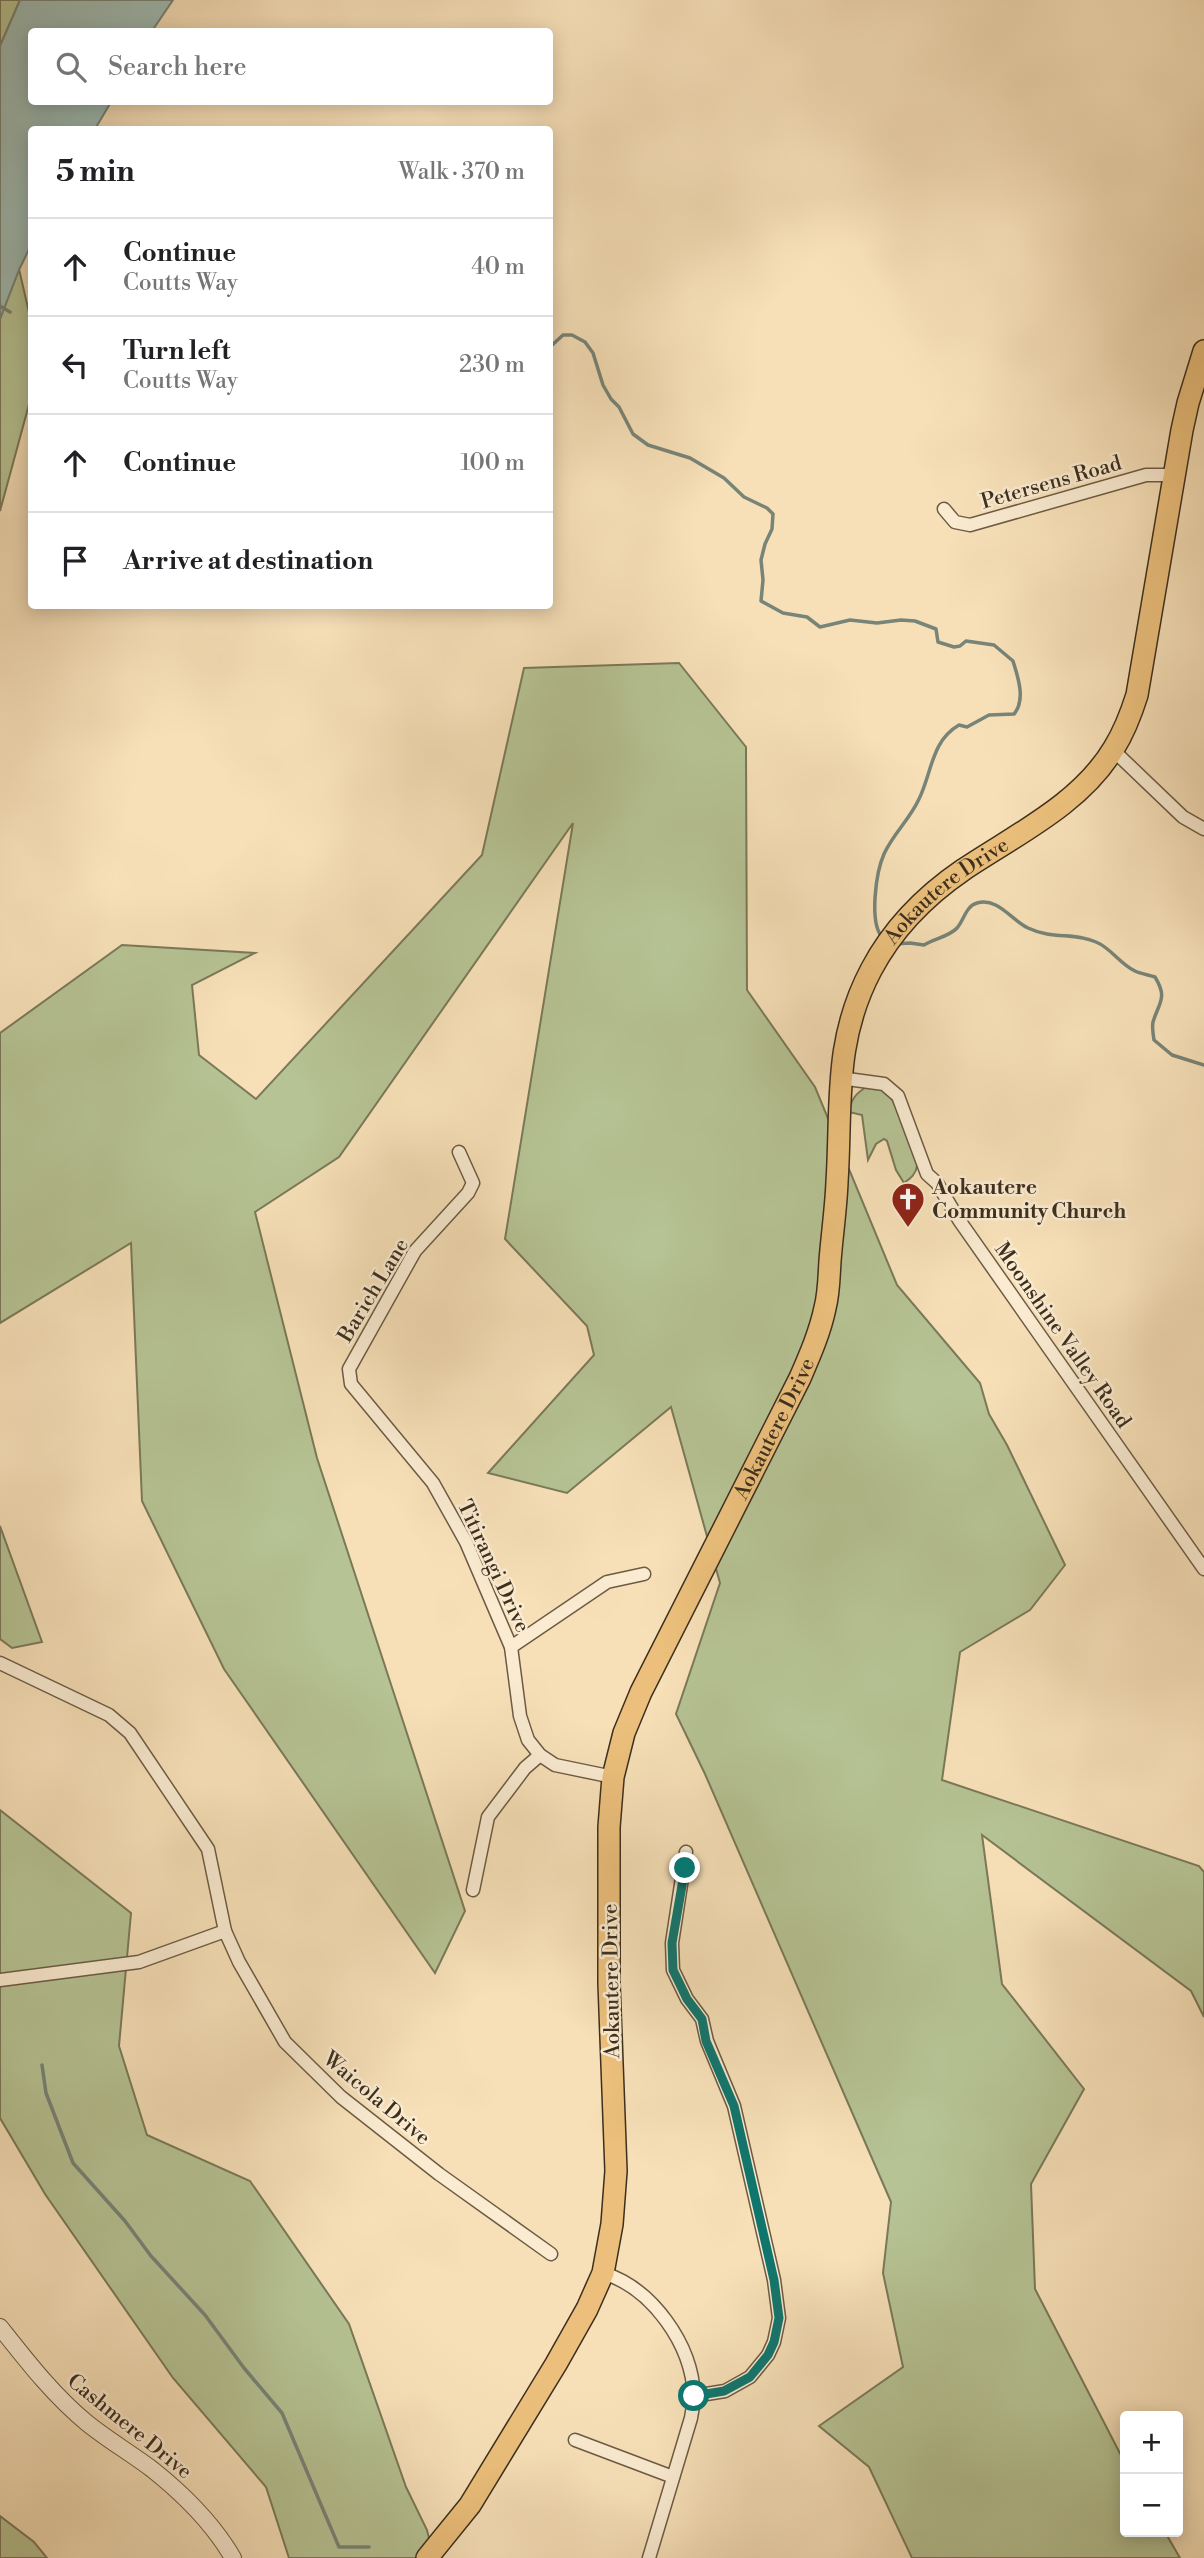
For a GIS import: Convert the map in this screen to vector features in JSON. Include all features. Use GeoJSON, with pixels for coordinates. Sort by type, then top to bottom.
{"type":"FeatureCollection","features":[{"type":"Feature","properties":{"kind":"highway","name":"Aokautere Drive"},"geometry":{"type":"LineString","coordinates":[[427,2558],[454,2527],[477,2493],[567,2347],[603,2273],[612,2224],[615,2181],[609,1983],[609,1827],[613,1777],[624,1734],[641,1692],[800,1378],[817,1336],[826,1305],[838,1181],[840,1078],[851,1017],[880,954],[921,904],[939,888],[1066,801],[1101,766],[1129,720],[1137,695],[1188,403],[1204,351]]}},
{"type":"Feature","properties":{"kind":"street","name":"Petersens Road"},"geometry":{"type":"LineString","coordinates":[[944,509],[955,522],[970,525],[1146,475],[1174,475]]}},
{"type":"Feature","properties":{"kind":"street"},"geometry":{"type":"LineString","coordinates":[[1113,750],[1182,817],[1204,829]]}},
{"type":"Feature","properties":{"kind":"street","name":"Moonshine Valley Road"},"geometry":{"type":"LineString","coordinates":[[840,1078],[884,1084],[898,1096],[927,1174],[937,1183],[959,1220],[1204,1569]]}},
{"type":"Feature","properties":{"kind":"street","name":"Barich Lane"},"geometry":{"type":"LineString","coordinates":[[351,1384],[349,1368],[415,1251],[468,1193],[473,1183],[459,1152]]}},
{"type":"Feature","properties":{"kind":"street","name":"Titirangi Drive"},"geometry":{"type":"LineString","coordinates":[[351,1384],[433,1483],[466,1542],[510,1647],[520,1716],[528,1740],[540,1755]]}},
{"type":"Feature","properties":{"kind":"street"},"geometry":{"type":"LineString","coordinates":[[510,1647],[607,1582],[644,1574]]}},
{"type":"Feature","properties":{"kind":"street","name":"Waicola Drive"},"geometry":{"type":"LineString","coordinates":[[0,1663],[109,1715],[130,1733],[208,1849],[225,1931],[239,1962],[285,2042],[341,2097],[439,2174],[551,2254]]}},
{"type":"Feature","properties":{"kind":"street"},"geometry":{"type":"LineString","coordinates":[[473,1890],[488,1817],[525,1768],[540,1755],[555,1765],[613,1777]]}},
{"type":"Feature","properties":{"kind":"street"},"geometry":{"type":"LineString","coordinates":[[686,1852],[673,1935],[673,1970],[702,2019],[706,2041],[734,2106],[774,2280],[779,2318],[768,2355],[750,2377],[724,2391],[694,2396]]}},
{"type":"Feature","properties":{"kind":"street"},"geometry":{"type":"LineString","coordinates":[[0,1979],[139,1962],[225,1931]]}},
{"type":"Feature","properties":{"kind":"street"},"geometry":{"type":"LineString","coordinates":[[603,2273],[626,2282],[664,2317],[682,2349],[694,2396],[691,2418],[649,2558]]}},
{"type":"Feature","properties":{"kind":"street","name":"Cashmere Drive"},"geometry":{"type":"LineString","coordinates":[[0,2327],[62,2401],[154,2471],[178,2493],[201,2516],[233,2558]]}},
{"type":"Feature","properties":{"kind":"street"},"geometry":{"type":"LineString","coordinates":[[575,2440],[673,2477]]}},
{"type":"Feature","properties":{"kind":"green space"},"geometry":{"type":"Polygon","coordinates":[[[0,0],[20,0],[0,46],[0,0]]]}},
{"type":"Feature","properties":{"kind":"green space"},"geometry":{"type":"Polygon","coordinates":[[[19,269],[28,308],[28,408],[0,511],[0,319],[19,269]]]}},
{"type":"Feature","properties":{"kind":"green space"},"geometry":{"type":"Polygon","coordinates":[[[679,663],[746,747],[747,990],[815,1087],[897,1285],[980,1383],[989,1414],[1007,1445],[1065,1565],[1030,1610],[960,1652],[942,1780],[1199,1866],[1204,1872],[1204,2017],[1191,1991],[982,1835],[1002,1984],[1084,2089],[1031,2184],[1035,2289],[1120,2453],[1120,2537],[1168,2537],[1180,2558],[912,2558],[869,2467],[819,2426],[903,2367],[883,2273],[891,2202],[705,1774],[676,1714],[720,1583],[671,1407],[567,1493],[488,1473],[594,1355],[587,1326],[505,1239],[573,823],[339,1157],[255,1212],[317,1458],[465,1911],[435,1973],[224,1669],[142,1501],[131,1243],[0,1323],[0,1033],[122,945],[255,953],[192,985],[199,1055],[256,1099],[482,855],[524,668],[679,663]]]}},
{"type":"Feature","properties":{"kind":"green space"},"geometry":{"type":"Polygon","coordinates":[[[868,1086],[888,1094],[910,1141],[917,1166],[913,1176],[904,1183],[884,1139],[876,1144],[868,1160],[862,1115],[849,1112],[855,1097],[868,1086]]]}},
{"type":"Feature","properties":{"kind":"green space"},"geometry":{"type":"Polygon","coordinates":[[[0,1526],[42,1642],[12,1648],[0,1639],[0,1526]]]}},
{"type":"Feature","properties":{"kind":"green space"},"geometry":{"type":"Polygon","coordinates":[[[0,1810],[131,1913],[119,2046],[147,2135],[250,2181],[349,2324],[406,2487],[427,2530],[434,2558],[289,2558],[266,2487],[173,2378],[45,2194],[0,2118],[0,1810]]]}},
{"type":"Feature","properties":{"kind":"green space"},"geometry":{"type":"Polygon","coordinates":[[[0,2516],[34,2542],[47,2558],[0,2558],[0,2516]]]}},
{"type":"Feature","properties":{"kind":"water"},"geometry":{"type":"Polygon","coordinates":[[[20,0],[173,0],[154,28],[28,28],[28,105],[109,105],[97,126],[28,126],[28,251],[0,319],[0,46],[20,0]]]}},
{"type":"Feature","properties":{"kind":"waterway"},"geometry":{"type":"LineString","coordinates":[[0,306],[10,312]]}},
{"type":"Feature","properties":{"kind":"waterway"},"geometry":{"type":"LineString","coordinates":[[553,344],[563,335],[572,335],[585,342],[593,353],[603,385],[619,407],[633,434],[648,445],[690,458],[724,478],[744,497],[767,508],[773,514],[772,529],[761,560],[761,601],[783,613],[807,617],[820,627],[850,620],[877,623],[915,621],[936,629],[938,642],[954,647],[966,641],[994,645],[1013,661],[1020,695],[1020,702],[1014,714],[989,715],[967,727],[959,725],[950,732],[937,749],[915,806],[884,854],[876,884],[875,909],[878,930],[882,937]]}},
{"type":"Feature","properties":{"kind":"waterway"},"geometry":{"type":"LineString","coordinates":[[895,944],[924,945],[946,935],[957,928],[970,907],[985,902],[998,906],[1037,932],[1080,937],[1096,942],[1130,968],[1155,977],[1162,995],[1153,1022],[1154,1040],[1172,1055],[1204,1065]]}},
{"type":"Feature","properties":{"kind":"waterway"},"geometry":{"type":"LineString","coordinates":[[42,2065],[46,2093],[73,2163],[205,2315],[282,2413],[339,2547],[369,2547]]}},
{"type":"Feature","properties":{"kind":"place","name":"Aokautere Community Church"},"geometry":{"type":"Point","coordinates":[908,1229]}},
{"type":"Feature","properties":{"kind":"route"},"geometry":{"type":"LineString","coordinates":[[685,1868],[672,1943],[673,1970],[687,1999],[702,2019],[706,2041],[734,2106],[774,2280],[779,2318],[768,2355],[750,2377],[724,2391],[694,2396]]}}]}
